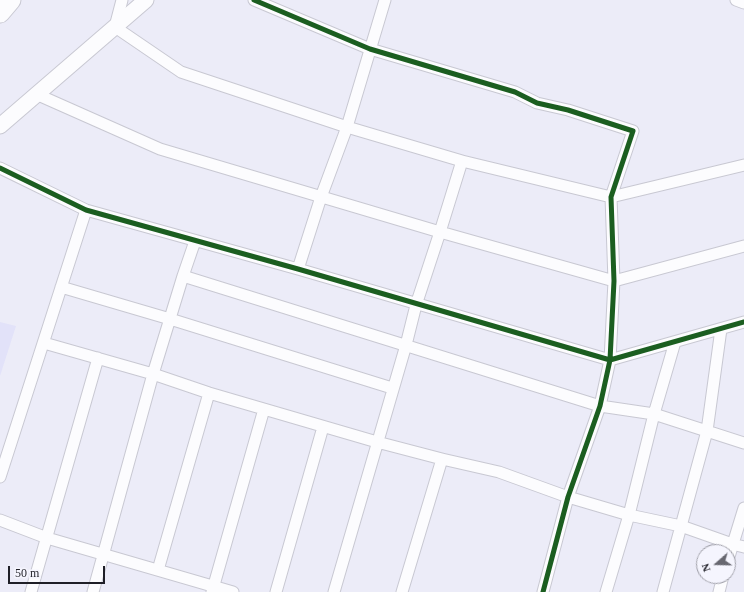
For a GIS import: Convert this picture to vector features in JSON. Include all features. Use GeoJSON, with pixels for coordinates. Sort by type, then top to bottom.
{"type":"FeatureCollection","features":[{"type":"Feature","properties":{"kind":"highway"},"geometry":{"type":"LineString","coordinates":[[0,13],[11,0]]}},
{"type":"Feature","properties":{"kind":"main road"},"geometry":{"type":"LineString","coordinates":[[0,126],[146,0]]}},
{"type":"Feature","properties":{"kind":"street"},"geometry":{"type":"LineString","coordinates":[[122,0],[115,27],[181,72],[347,127],[462,161],[611,197],[744,165]]}},
{"type":"Feature","properties":{"kind":"street"},"geometry":{"type":"LineString","coordinates":[[254,0],[370,49],[515,92],[537,103],[568,110],[633,131],[611,197],[614,281],[610,360],[600,406],[568,497],[543,592]]}},
{"type":"Feature","properties":{"kind":"street"},"geometry":{"type":"LineString","coordinates":[[298,269],[321,196],[347,127],[385,0]]}},
{"type":"Feature","properties":{"kind":"street"},"geometry":{"type":"LineString","coordinates":[[736,0],[744,2]]}},
{"type":"Feature","properties":{"kind":"street"},"geometry":{"type":"LineString","coordinates":[[36,94],[160,149],[440,232],[614,281],[744,246]]}},
{"type":"Feature","properties":{"kind":"street"},"geometry":{"type":"LineString","coordinates":[[334,592],[392,388],[406,345],[416,304],[462,161]]}},
{"type":"Feature","properties":{"kind":"street"},"geometry":{"type":"LineString","coordinates":[[0,168],[86,210],[298,269],[610,360],[744,322]]}},
{"type":"Feature","properties":{"kind":"street"},"geometry":{"type":"LineString","coordinates":[[0,477],[86,210]]}},
{"type":"Feature","properties":{"kind":"street"},"geometry":{"type":"LineString","coordinates":[[93,592],[154,374],[195,240]]}},
{"type":"Feature","properties":{"kind":"street"},"geometry":{"type":"LineString","coordinates":[[183,276],[600,406],[654,414],[744,443]]}},
{"type":"Feature","properties":{"kind":"street"},"geometry":{"type":"LineString","coordinates":[[62,287],[392,388]]}},
{"type":"Feature","properties":{"kind":"street"},"geometry":{"type":"LineString","coordinates":[[663,592],[707,431],[721,329]]}},
{"type":"Feature","properties":{"kind":"street"},"geometry":{"type":"LineString","coordinates":[[606,592],[629,514],[654,414],[675,342]]}},
{"type":"Feature","properties":{"kind":"street"},"geometry":{"type":"LineString","coordinates":[[44,343],[154,374],[209,393],[323,427],[442,459],[499,472],[568,497],[629,514],[681,526],[732,544],[744,508]]}},
{"type":"Feature","properties":{"kind":"street"},"geometry":{"type":"LineString","coordinates":[[31,592],[98,358]]}},
{"type":"Feature","properties":{"kind":"street"},"geometry":{"type":"LineString","coordinates":[[158,570],[209,393]]}},
{"type":"Feature","properties":{"kind":"street"},"geometry":{"type":"LineString","coordinates":[[213,589],[264,409]]}},
{"type":"Feature","properties":{"kind":"street"},"geometry":{"type":"LineString","coordinates":[[276,592],[323,427]]}},
{"type":"Feature","properties":{"kind":"street"},"geometry":{"type":"LineString","coordinates":[[402,592],[442,459]]}},
{"type":"Feature","properties":{"kind":"street"},"geometry":{"type":"LineString","coordinates":[[0,520],[47,538],[158,570],[213,589],[234,592]]}},
{"type":"Feature","properties":{"kind":"shaded area"},"geometry":{"type":"Polygon","coordinates":[[[0,322],[16,326],[0,376],[0,322]]]}},
{"type":"Feature","properties":{"kind":"cycle path"},"geometry":{"type":"LineString","coordinates":[[254,0],[370,49],[515,92],[537,103],[568,110],[633,131],[611,197],[614,281],[610,360],[600,406],[568,497],[543,592]]}},
{"type":"Feature","properties":{"kind":"cycle path"},"geometry":{"type":"LineString","coordinates":[[0,168],[86,210],[298,269],[610,360],[744,322]]}}]}
